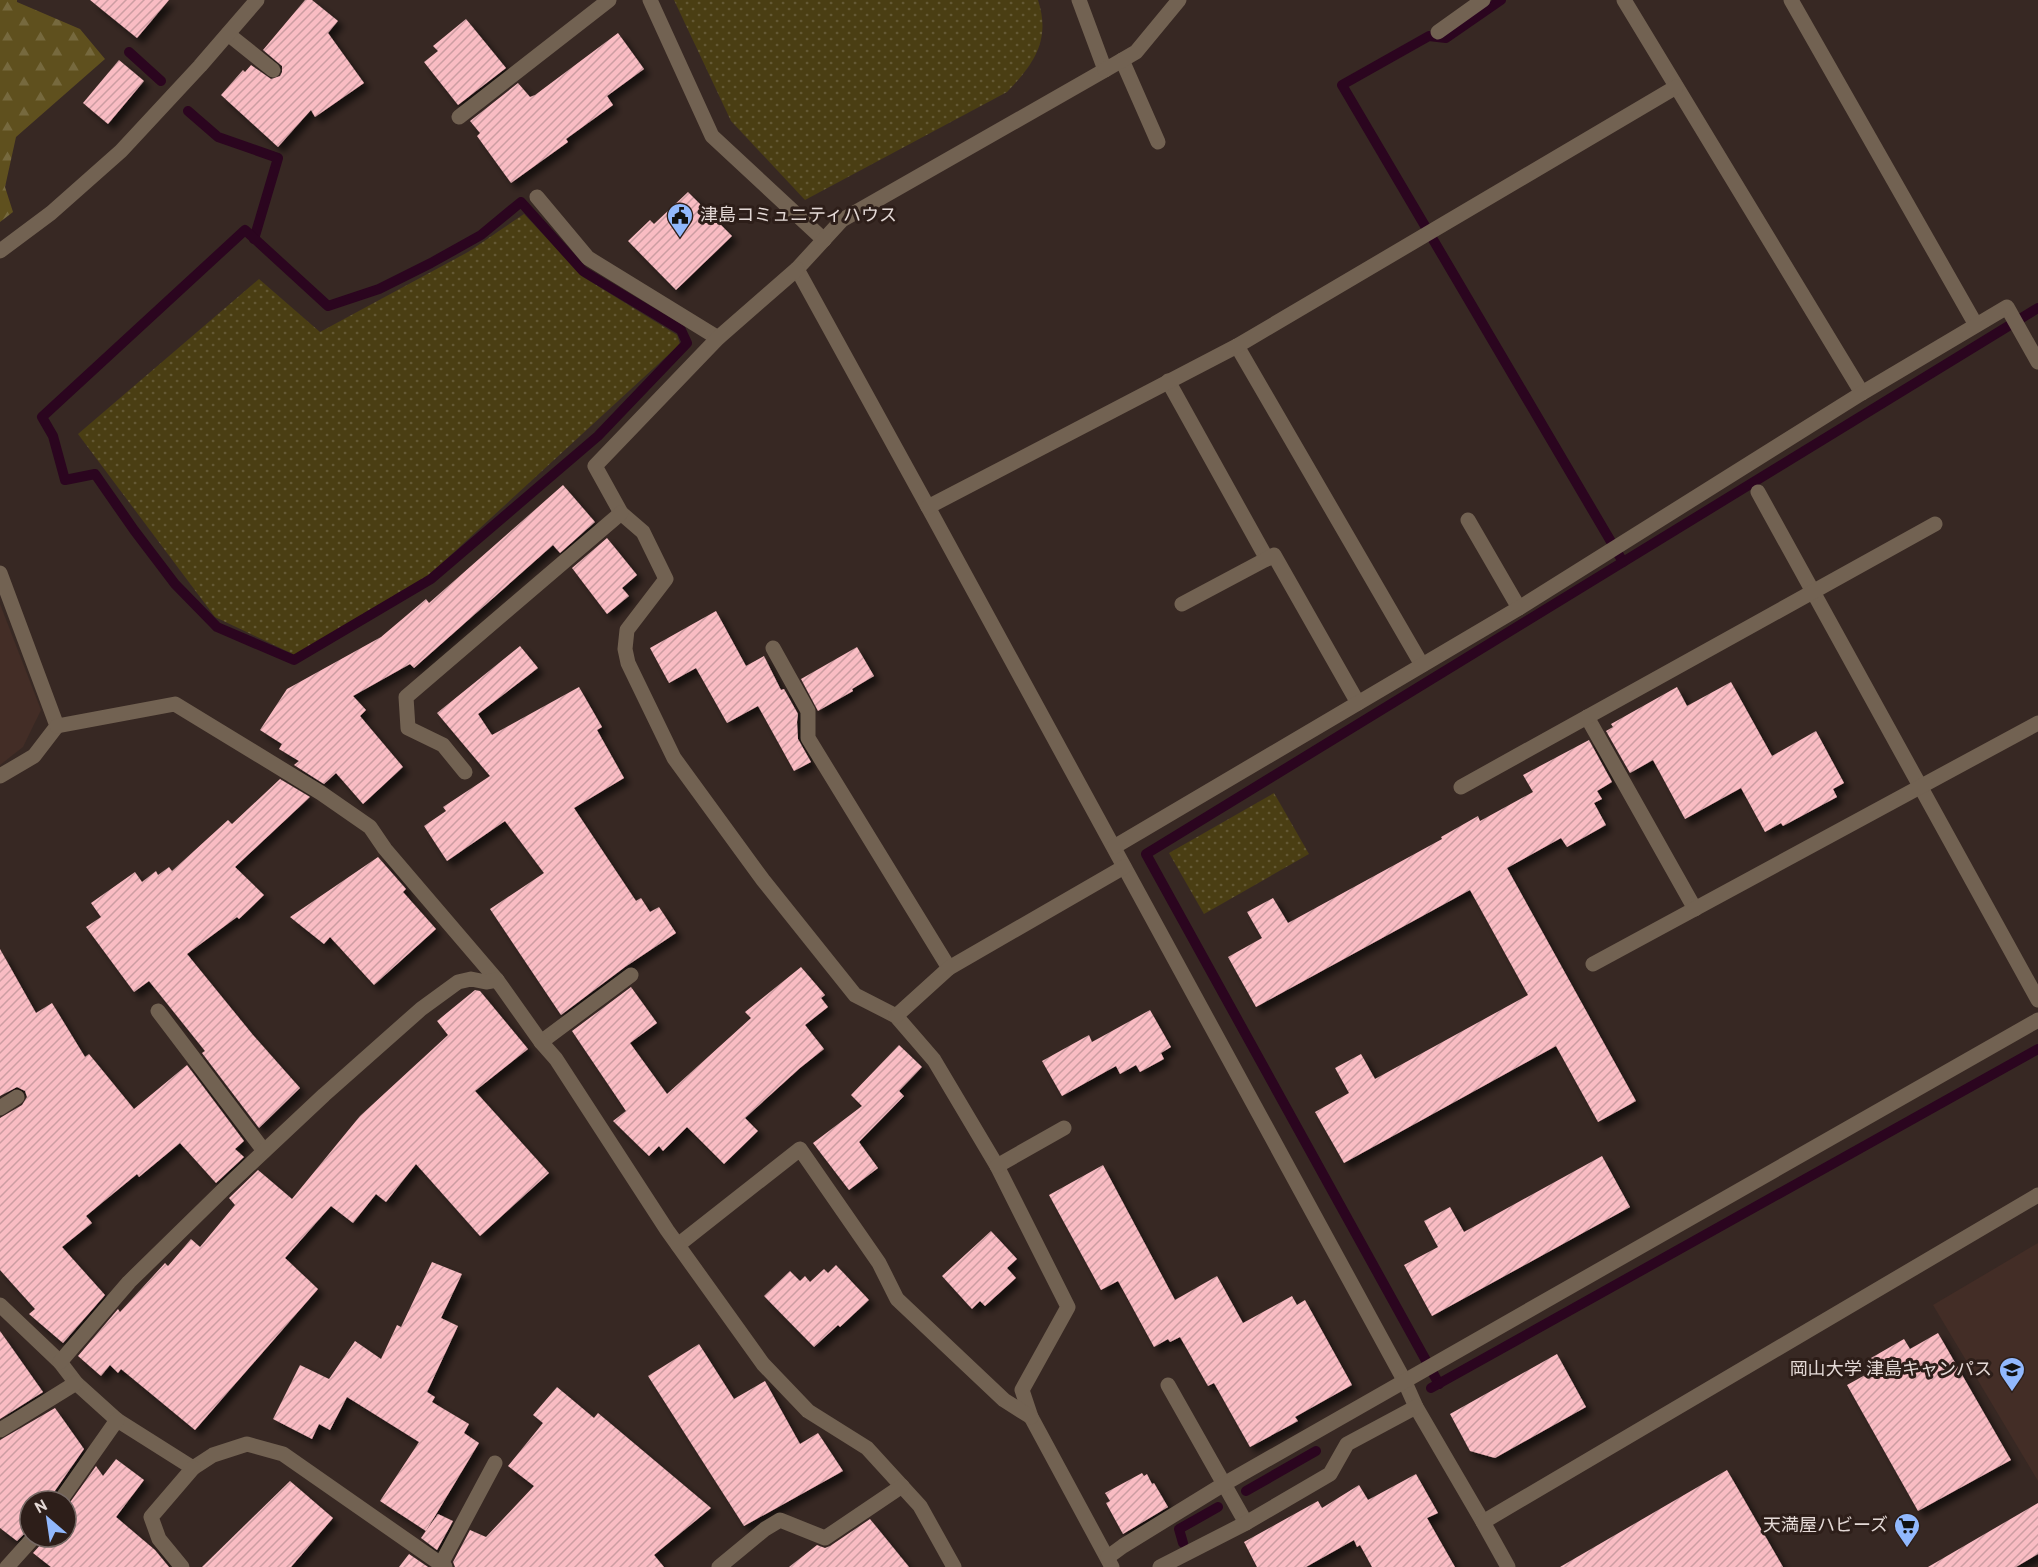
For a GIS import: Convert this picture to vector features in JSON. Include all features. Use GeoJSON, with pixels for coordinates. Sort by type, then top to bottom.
{"type":"FeatureCollection","features":[{"type":"Feature","properties":{"kind":"street"},"geometry":{"type":"LineString","coordinates":[[0,251],[51,213],[121,151],[258,0]]}},
{"type":"Feature","properties":{"kind":"street"},"geometry":{"type":"LineString","coordinates":[[459,117],[609,0]]}},
{"type":"Feature","properties":{"kind":"street"},"geometry":{"type":"LineString","coordinates":[[650,0],[712,136],[824,240]]}},
{"type":"Feature","properties":{"kind":"street"},"geometry":{"type":"LineString","coordinates":[[1079,0],[1105,70]]}},
{"type":"Feature","properties":{"kind":"street"},"geometry":{"type":"LineString","coordinates":[[1179,0],[1136,52],[842,220],[796,269],[718,338],[595,466],[621,513],[643,532],[666,579],[627,630],[625,649],[628,663],[674,758],[763,880],[855,995],[896,1016],[934,1060],[997,1166],[1068,1306],[1022,1390],[1031,1417],[1110,1562],[1123,1546],[1224,1484],[2038,1020]]}},
{"type":"Feature","properties":{"kind":"street"},"geometry":{"type":"LineString","coordinates":[[1438,32],[1483,0]]}},
{"type":"Feature","properties":{"kind":"street"},"geometry":{"type":"LineString","coordinates":[[1624,0],[1862,393]]}},
{"type":"Feature","properties":{"kind":"street"},"geometry":{"type":"LineString","coordinates":[[1791,0],[1976,325]]}},
{"type":"Feature","properties":{"kind":"street"},"geometry":{"type":"LineString","coordinates":[[228,34],[273,70]]}},
{"type":"Feature","properties":{"kind":"street"},"geometry":{"type":"LineString","coordinates":[[1122,60],[1158,142]]}},
{"type":"Feature","properties":{"kind":"street"},"geometry":{"type":"LineString","coordinates":[[928,507],[1237,346],[1676,87]]}},
{"type":"Feature","properties":{"kind":"street"},"geometry":{"type":"LineString","coordinates":[[537,196],[588,258],[718,338]]}},
{"type":"Feature","properties":{"kind":"street"},"geometry":{"type":"LineString","coordinates":[[796,269],[1114,847],[1404,1380],[1416,1407],[1508,1567]]}},
{"type":"Feature","properties":{"kind":"street"},"geometry":{"type":"LineString","coordinates":[[1114,847],[1519,608],[1862,393],[2007,307],[2038,362]]}},
{"type":"Feature","properties":{"kind":"street"},"geometry":{"type":"LineString","coordinates":[[1237,346],[1422,665]]}},
{"type":"Feature","properties":{"kind":"street"},"geometry":{"type":"LineString","coordinates":[[1168,381],[1267,559]]}},
{"type":"Feature","properties":{"kind":"street"},"geometry":{"type":"LineString","coordinates":[[1758,492],[2038,1000]]}},
{"type":"Feature","properties":{"kind":"street"},"geometry":{"type":"LineString","coordinates":[[465,772],[443,745],[408,728],[406,697],[621,513]]}},
{"type":"Feature","properties":{"kind":"street"},"geometry":{"type":"LineString","coordinates":[[1468,520],[1519,608]]}},
{"type":"Feature","properties":{"kind":"street"},"geometry":{"type":"LineString","coordinates":[[1461,787],[1935,524]]}},
{"type":"Feature","properties":{"kind":"street"},"geometry":{"type":"LineString","coordinates":[[1182,604],[1274,555],[1358,703]]}},
{"type":"Feature","properties":{"kind":"street"},"geometry":{"type":"LineString","coordinates":[[0,573],[57,726]]}},
{"type":"Feature","properties":{"kind":"street"},"geometry":{"type":"LineString","coordinates":[[773,648],[808,711],[807,738],[949,968]]}},
{"type":"Feature","properties":{"kind":"street"},"geometry":{"type":"LineString","coordinates":[[0,776],[34,756],[57,726],[175,704],[321,793],[370,826],[385,849],[497,980],[541,1042],[556,1059],[678,1245],[763,1364],[808,1411],[867,1449],[902,1486],[920,1506],[954,1567]]}},
{"type":"Feature","properties":{"kind":"street"},"geometry":{"type":"LineString","coordinates":[[1587,717],[1695,909]]}},
{"type":"Feature","properties":{"kind":"street"},"geometry":{"type":"LineString","coordinates":[[1593,964],[2038,723]]}},
{"type":"Feature","properties":{"kind":"street"},"geometry":{"type":"LineString","coordinates":[[896,1016],[949,968],[1124,867]]}},
{"type":"Feature","properties":{"kind":"street"},"geometry":{"type":"LineString","coordinates":[[541,1042],[631,975]]}},
{"type":"Feature","properties":{"kind":"street"},"geometry":{"type":"LineString","coordinates":[[60,1362],[129,1282],[264,1151],[421,1009],[458,982],[471,979],[486,982],[497,980]]}},
{"type":"Feature","properties":{"kind":"street"},"geometry":{"type":"LineString","coordinates":[[158,1011],[264,1151]]}},
{"type":"Feature","properties":{"kind":"street"},"geometry":{"type":"LineString","coordinates":[[0,1108],[17,1097]]}},
{"type":"Feature","properties":{"kind":"street"},"geometry":{"type":"LineString","coordinates":[[997,1166],[1064,1128]]}},
{"type":"Feature","properties":{"kind":"street"},"geometry":{"type":"LineString","coordinates":[[678,1245],[800,1149],[879,1263],[897,1299],[1004,1400],[1031,1417]]}},
{"type":"Feature","properties":{"kind":"street"},"geometry":{"type":"LineString","coordinates":[[1483,1522],[2038,1195]]}},
{"type":"Feature","properties":{"kind":"street"},"geometry":{"type":"LineString","coordinates":[[0,1305],[60,1362],[76,1383],[117,1420],[193,1468]]}},
{"type":"Feature","properties":{"kind":"street"},"geometry":{"type":"LineString","coordinates":[[0,1430],[76,1383]]}},
{"type":"Feature","properties":{"kind":"street"},"geometry":{"type":"LineString","coordinates":[[1168,1385],[1246,1523]]}},
{"type":"Feature","properties":{"kind":"street"},"geometry":{"type":"LineString","coordinates":[[1160,1567],[1246,1523],[1330,1474],[1347,1444],[1416,1407]]}},
{"type":"Feature","properties":{"kind":"street"},"geometry":{"type":"LineString","coordinates":[[68,1489],[117,1420]]}},
{"type":"Feature","properties":{"kind":"street"},"geometry":{"type":"LineString","coordinates":[[182,1567],[159,1539],[151,1517],[193,1468],[213,1455],[248,1444],[283,1454],[443,1565],[495,1463]]}},
{"type":"Feature","properties":{"kind":"street"},"geometry":{"type":"LineString","coordinates":[[719,1567],[765,1529],[780,1521],[825,1538],[902,1486]]}},
{"type":"Feature","properties":{"kind":"street"},"geometry":{"type":"LineString","coordinates":[[7,1567],[23,1549]]}},
{"type":"Feature","properties":{"kind":"shaded area"},"geometry":{"type":"Polygon","coordinates":[[[674,0],[1038,0],[1042,14],[1041,39],[1032,61],[1007,92],[805,200],[731,121],[674,0]]]}},
{"type":"Feature","properties":{"kind":"shaded area"},"geometry":{"type":"Polygon","coordinates":[[[524,214],[583,277],[677,335],[680,344],[428,576],[295,655],[215,617],[78,434],[259,279],[320,332],[468,252],[524,214]]]}},
{"type":"Feature","properties":{"kind":"shaded area"},"geometry":{"type":"Polygon","coordinates":[[[0,604],[41,710],[23,747],[0,765],[0,604]]]}},
{"type":"Feature","properties":{"kind":"shaded area"},"geometry":{"type":"Polygon","coordinates":[[[1274,793],[1309,854],[1204,914],[1169,853],[1274,793]]]}},
{"type":"Feature","properties":{"kind":"shaded area","name":"岡山大学 津島キャンパス"},"geometry":{"type":"Polygon","coordinates":[[[2038,1243],[2038,1481],[1933,1305],[2038,1243]]]}},
{"type":"Feature","properties":{"kind":"green space"},"geometry":{"type":"Polygon","coordinates":[[[0,0],[17,0],[17,2],[80,29],[105,59],[16,137],[5,187],[13,212],[0,222],[0,0]]]}},
{"type":"Feature","properties":{"kind":"building"},"geometry":{"type":"Polygon","coordinates":[[[90,0],[169,0],[137,38],[90,0]]]}},
{"type":"Feature","properties":{"kind":"building"},"geometry":{"type":"Polygon","coordinates":[[[305,0],[312,0],[338,21],[328,33],[364,83],[315,117],[311,110],[278,147],[221,95],[243,70],[245,72],[251,65],[271,79],[280,76],[282,66],[263,50],[305,0]]]}},
{"type":"Feature","properties":{"kind":"building"},"geometry":{"type":"Polygon","coordinates":[[[466,19],[506,68],[458,105],[424,62],[438,51],[433,46],[466,19]]]}},
{"type":"Feature","properties":{"kind":"building"},"geometry":{"type":"Polygon","coordinates":[[[618,33],[644,69],[607,96],[613,105],[566,139],[568,142],[511,183],[477,136],[480,133],[470,121],[518,83],[530,97],[535,95],[618,33]]]}},
{"type":"Feature","properties":{"kind":"building"},"geometry":{"type":"Polygon","coordinates":[[[119,60],[144,81],[108,124],[83,103],[119,60]]]}},
{"type":"Feature","properties":{"kind":"building","name":"津島コミュニティハウス"},"geometry":{"type":"Polygon","coordinates":[[[688,192],[732,236],[676,290],[628,241],[650,220],[654,224],[688,192]]]}},
{"type":"Feature","properties":{"kind":"building"},"geometry":{"type":"Polygon","coordinates":[[[563,485],[595,522],[560,553],[553,545],[414,668],[410,664],[353,696],[366,710],[360,716],[403,767],[363,804],[336,773],[324,784],[294,765],[299,761],[279,749],[282,744],[260,730],[287,689],[381,637],[426,599],[429,603],[563,485]]]}},
{"type":"Feature","properties":{"kind":"building"},"geometry":{"type":"Polygon","coordinates":[[[607,538],[637,575],[622,588],[629,596],[607,614],[572,568],[607,538]]]}},
{"type":"Feature","properties":{"kind":"building"},"geometry":{"type":"Polygon","coordinates":[[[716,611],[746,666],[764,656],[781,690],[784,689],[798,714],[798,739],[811,762],[794,771],[758,706],[727,723],[696,668],[669,683],[650,648],[716,611]]]}},
{"type":"Feature","properties":{"kind":"building"},"geometry":{"type":"Polygon","coordinates":[[[520,646],[538,668],[478,714],[492,735],[579,687],[602,727],[597,730],[624,778],[574,808],[636,901],[641,898],[650,912],[659,907],[676,933],[625,967],[561,1015],[490,909],[544,873],[505,821],[447,861],[424,826],[446,811],[443,807],[490,776],[437,713],[520,646]]]}},
{"type":"Feature","properties":{"kind":"building"},"geometry":{"type":"Polygon","coordinates":[[[857,647],[874,676],[818,711],[801,679],[857,647]]]}},
{"type":"Feature","properties":{"kind":"building"},"geometry":{"type":"Polygon","coordinates":[[[1731,682],[1772,756],[1816,731],[1844,783],[1833,789],[1837,797],[1783,826],[1781,823],[1765,832],[1741,788],[1685,819],[1653,760],[1630,773],[1606,731],[1613,727],[1611,724],[1677,687],[1687,706],[1731,682]]]}},
{"type":"Feature","properties":{"kind":"building"},"geometry":{"type":"Polygon","coordinates":[[[1589,740],[1612,782],[1597,791],[1602,799],[1594,803],[1606,825],[1567,847],[1561,838],[1507,868],[1636,1101],[1598,1122],[1556,1046],[1344,1163],[1315,1112],[1349,1093],[1335,1068],[1361,1054],[1375,1079],[1528,995],[1470,890],[1256,1007],[1228,957],[1262,938],[1247,912],[1273,898],[1288,923],[1442,839],[1441,837],[1478,816],[1480,821],[1533,792],[1523,775],[1589,740]]]}},
{"type":"Feature","properties":{"kind":"building"},"geometry":{"type":"Polygon","coordinates":[[[280,779],[310,797],[235,867],[264,895],[239,919],[237,917],[187,954],[300,1088],[259,1128],[202,1053],[205,1051],[149,981],[134,992],[86,927],[101,917],[91,903],[135,872],[142,882],[156,871],[158,875],[169,867],[172,871],[228,820],[232,824],[280,779]]]}},
{"type":"Feature","properties":{"kind":"building"},"geometry":{"type":"Polygon","coordinates":[[[378,857],[406,889],[403,892],[436,929],[374,985],[330,937],[324,944],[290,917],[378,857]]]}},
{"type":"Feature","properties":{"kind":"building"},"geometry":{"type":"Polygon","coordinates":[[[0,949],[36,1013],[52,1003],[85,1057],[89,1054],[134,1109],[187,1065],[244,1141],[235,1149],[244,1157],[216,1183],[180,1143],[139,1177],[137,1174],[86,1216],[92,1223],[62,1247],[105,1295],[63,1343],[29,1314],[35,1309],[0,1270],[0,1118],[22,1105],[27,1097],[25,1091],[17,1087],[0,1096],[0,949]]]}},
{"type":"Feature","properties":{"kind":"building"},"geometry":{"type":"Polygon","coordinates":[[[801,967],[825,995],[821,998],[828,1007],[805,1025],[824,1049],[745,1118],[758,1131],[724,1164],[687,1127],[663,1151],[659,1146],[649,1156],[613,1121],[626,1111],[572,1031],[631,987],[657,1023],[630,1043],[667,1094],[751,1018],[745,1012],[801,967]]]}},
{"type":"Feature","properties":{"kind":"building"},"geometry":{"type":"Polygon","coordinates":[[[475,990],[480,991],[528,1049],[475,1091],[549,1173],[480,1236],[416,1164],[386,1202],[376,1194],[353,1223],[331,1206],[285,1258],[318,1289],[195,1430],[121,1369],[118,1373],[110,1365],[101,1376],[78,1356],[118,1309],[120,1312],[165,1263],[168,1266],[191,1239],[200,1247],[235,1205],[229,1198],[258,1170],[292,1199],[360,1116],[448,1035],[437,1021],[475,990]]]}},
{"type":"Feature","properties":{"kind":"building"},"geometry":{"type":"Polygon","coordinates":[[[1150,1010],[1171,1047],[1161,1053],[1164,1059],[1140,1072],[1136,1065],[1120,1074],[1116,1066],[1062,1096],[1042,1061],[1089,1035],[1092,1042],[1150,1010]]]}},
{"type":"Feature","properties":{"kind":"building"},"geometry":{"type":"Polygon","coordinates":[[[899,1045],[922,1067],[899,1091],[904,1096],[859,1142],[878,1168],[849,1190],[813,1143],[862,1106],[851,1095],[899,1045]]]}},
{"type":"Feature","properties":{"kind":"building"},"geometry":{"type":"Polygon","coordinates":[[[1602,1156],[1630,1207],[1432,1316],[1404,1265],[1438,1247],[1424,1221],[1450,1207],[1464,1232],[1602,1156]]]}},
{"type":"Feature","properties":{"kind":"building"},"geometry":{"type":"Polygon","coordinates":[[[1103,1165],[1175,1300],[1217,1276],[1243,1323],[1292,1296],[1297,1305],[1305,1300],[1352,1385],[1295,1417],[1298,1421],[1250,1447],[1214,1383],[1208,1386],[1180,1337],[1170,1342],[1168,1339],[1154,1347],[1118,1281],[1101,1290],[1049,1195],[1103,1165]]]}},
{"type":"Feature","properties":{"kind":"building"},"geometry":{"type":"Polygon","coordinates":[[[991,1231],[1017,1259],[1007,1268],[1016,1278],[985,1306],[980,1301],[972,1309],[942,1276],[991,1231]]]}},
{"type":"Feature","properties":{"kind":"building"},"geometry":{"type":"Polygon","coordinates":[[[432,1262],[462,1274],[441,1318],[458,1326],[427,1392],[435,1397],[432,1402],[469,1424],[464,1433],[479,1443],[426,1531],[380,1501],[419,1442],[347,1397],[330,1430],[319,1424],[312,1439],[273,1419],[300,1365],[329,1379],[355,1341],[381,1359],[397,1325],[401,1327],[432,1262]]]}},
{"type":"Feature","properties":{"kind":"building"},"geometry":{"type":"Polygon","coordinates":[[[836,1265],[869,1300],[814,1347],[764,1296],[790,1271],[800,1281],[805,1276],[810,1282],[824,1269],[828,1273],[836,1265]]]}},
{"type":"Feature","properties":{"kind":"building"},"geometry":{"type":"Polygon","coordinates":[[[0,1331],[43,1392],[0,1419],[0,1331]]]}},
{"type":"Feature","properties":{"kind":"building"},"geometry":{"type":"Polygon","coordinates":[[[1938,1333],[2011,1460],[1918,1511],[1847,1385],[1876,1369],[1871,1358],[1904,1339],[1910,1349],[1938,1333]]]}},
{"type":"Feature","properties":{"kind":"building"},"geometry":{"type":"Polygon","coordinates":[[[699,1344],[734,1399],[765,1381],[800,1444],[818,1433],[843,1471],[744,1526],[648,1376],[699,1344]]]}},
{"type":"Feature","properties":{"kind":"building"},"geometry":{"type":"Polygon","coordinates":[[[1557,1354],[1586,1407],[1495,1458],[1470,1451],[1450,1414],[1557,1354]]]}},
{"type":"Feature","properties":{"kind":"building"},"geometry":{"type":"Polygon","coordinates":[[[557,1387],[594,1418],[598,1413],[711,1508],[654,1555],[664,1567],[455,1567],[453,1562],[470,1530],[486,1537],[534,1486],[508,1466],[543,1423],[533,1415],[557,1387]]]}},
{"type":"Feature","properties":{"kind":"building"},"geometry":{"type":"Polygon","coordinates":[[[55,1408],[84,1449],[56,1489],[18,1489],[17,1541],[0,1528],[0,1440],[55,1408]]]}},
{"type":"Feature","properties":{"kind":"building"},"geometry":{"type":"Polygon","coordinates":[[[116,1459],[144,1480],[116,1517],[155,1550],[169,1567],[51,1567],[33,1553],[37,1549],[78,1549],[78,1491],[96,1466],[103,1476],[116,1459]]]}},
{"type":"Feature","properties":{"kind":"building"},"geometry":{"type":"Polygon","coordinates":[[[1727,1470],[1783,1567],[1560,1567],[1727,1470]]]}},
{"type":"Feature","properties":{"kind":"building"},"geometry":{"type":"Polygon","coordinates":[[[1142,1473],[1144,1476],[1147,1474],[1152,1484],[1154,1483],[1168,1507],[1123,1534],[1106,1503],[1110,1501],[1105,1493],[1142,1473]]]}},
{"type":"Feature","properties":{"kind":"building"},"geometry":{"type":"Polygon","coordinates":[[[1416,1474],[1438,1513],[1427,1518],[1455,1567],[1372,1567],[1360,1545],[1357,1547],[1354,1540],[1306,1567],[1257,1567],[1244,1542],[1318,1501],[1322,1508],[1359,1485],[1368,1500],[1416,1474]]]}},
{"type":"Feature","properties":{"kind":"building"},"geometry":{"type":"Polygon","coordinates":[[[290,1481],[333,1518],[291,1567],[202,1567],[290,1481]]]}},
{"type":"Feature","properties":{"kind":"building"},"geometry":{"type":"Polygon","coordinates":[[[2038,1503],[2038,1554],[2016,1567],[1928,1567],[2038,1503]]]}},
{"type":"Feature","properties":{"kind":"building"},"geometry":{"type":"Polygon","coordinates":[[[438,1514],[453,1521],[437,1550],[421,1538],[438,1514]]]}},
{"type":"Feature","properties":{"kind":"building"},"geometry":{"type":"Polygon","coordinates":[[[870,1519],[909,1567],[789,1567],[817,1545],[825,1548],[830,1546],[870,1519]]]}},
{"type":"Feature","properties":{"kind":"building"},"geometry":{"type":"Polygon","coordinates":[[[409,1554],[428,1567],[399,1567],[409,1554]]]}},
{"type":"Feature","properties":{"kind":"waterway"},"geometry":{"type":"LineString","coordinates":[[1501,0],[1446,38],[1429,36],[1342,85],[1623,562]]}},
{"type":"Feature","properties":{"kind":"waterway"},"geometry":{"type":"LineString","coordinates":[[129,52],[161,81]]}},
{"type":"Feature","properties":{"kind":"waterway"},"geometry":{"type":"LineString","coordinates":[[188,111],[218,137],[278,158],[254,239]]}},
{"type":"Feature","properties":{"kind":"waterway"},"geometry":{"type":"LineString","coordinates":[[521,202],[583,271],[681,330],[687,343],[598,436],[431,579],[294,660],[217,627],[175,584],[95,474],[65,480],[53,436],[42,417],[245,230],[328,306],[379,289],[431,263],[481,235],[521,202]]}},
{"type":"Feature","properties":{"kind":"waterway"},"geometry":{"type":"LineString","coordinates":[[1439,1384],[1146,854],[2038,308]]}},
{"type":"Feature","properties":{"kind":"waterway"},"geometry":{"type":"LineString","coordinates":[[1431,1388],[2038,1049]]}},
{"type":"Feature","properties":{"kind":"waterway"},"geometry":{"type":"LineString","coordinates":[[1246,1491],[1316,1451]]}},
{"type":"Feature","properties":{"kind":"waterway"},"geometry":{"type":"LineString","coordinates":[[1183,1543],[1179,1529],[1218,1507]]}},
{"type":"Feature","properties":{"kind":"place","name":"津島コミュニティハウス"},"geometry":{"type":"Point","coordinates":[680,239]}},
{"type":"Feature","properties":{"kind":"place","name":"岡山大学 津島キャンパス"},"geometry":{"type":"Point","coordinates":[2012,1393]}},
{"type":"Feature","properties":{"kind":"place","name":"天満屋ハビーズ"},"geometry":{"type":"Point","coordinates":[1907,1549]}}]}
